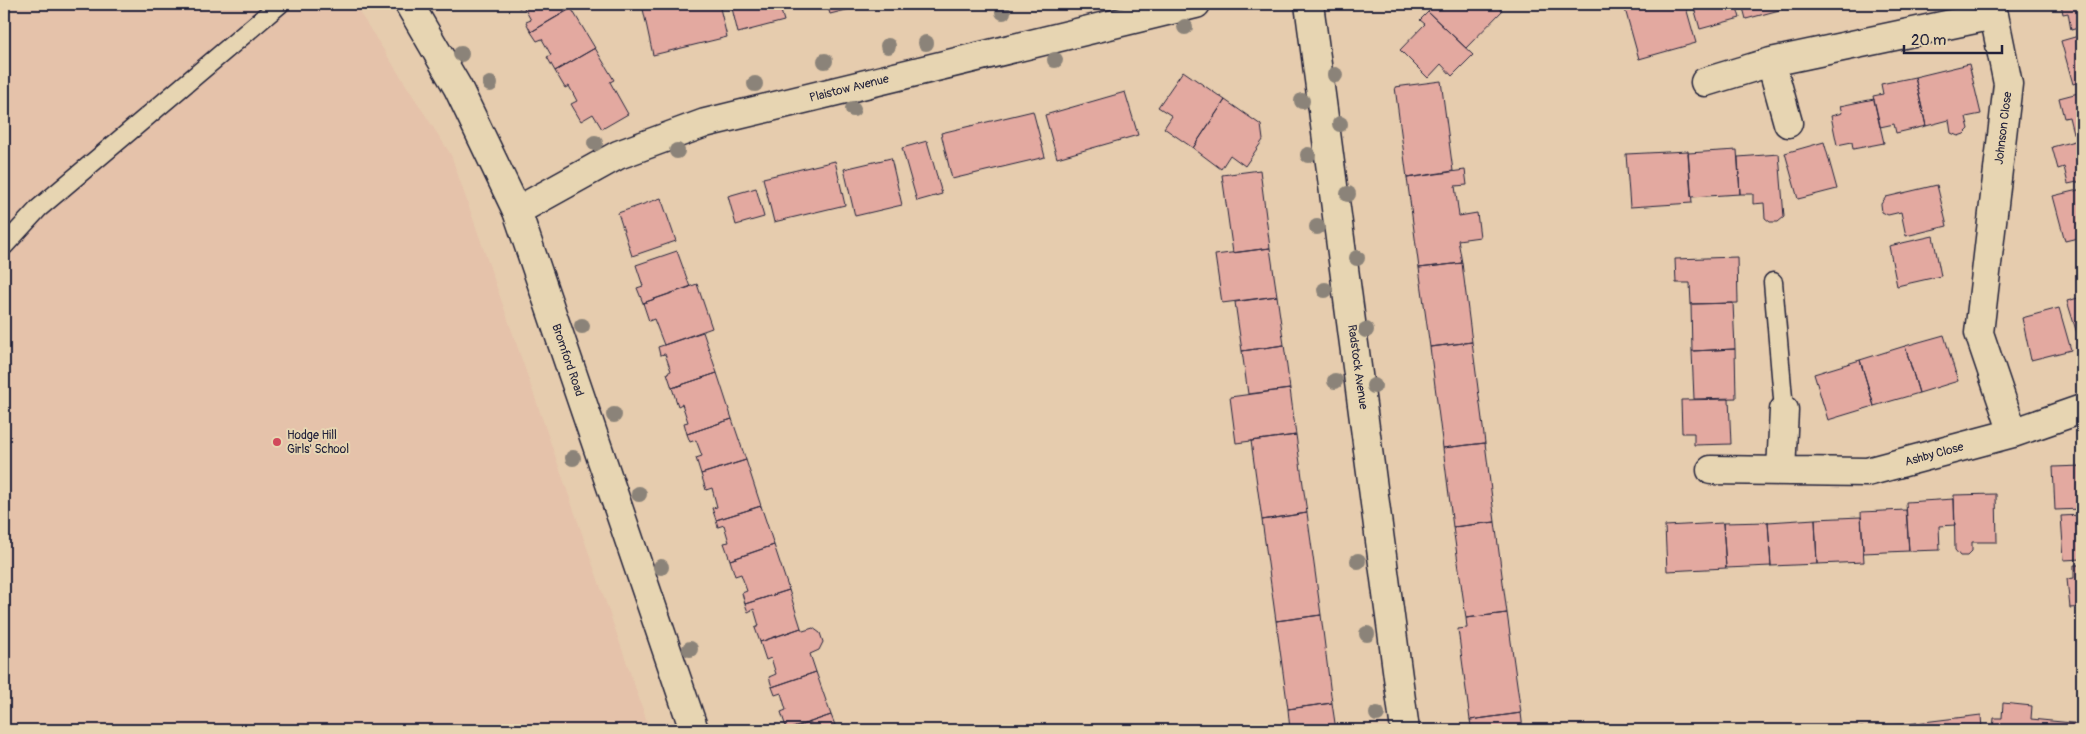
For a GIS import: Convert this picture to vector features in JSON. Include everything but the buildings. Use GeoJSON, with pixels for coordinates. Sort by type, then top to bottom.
{"type":"FeatureCollection","features":[{"type":"Feature","properties":{"kind":"street","name":"Bromford Road"},"geometry":{"type":"LineString","coordinates":[[409,4],[458,88],[517,211],[694,730]]}},
{"type":"Feature","properties":{"kind":"street","name":"Plaistow Avenue"},"geometry":{"type":"LineString","coordinates":[[517,211],[618,155],[705,123],[1196,4]]}},
{"type":"Feature","properties":{"kind":"street","name":"Radstock Avenue"},"geometry":{"type":"LineString","coordinates":[[1309,4],[1405,730]]}},
{"type":"Feature","properties":{"kind":"street","name":"Johnson Close"},"geometry":{"type":"LineString","coordinates":[[1705,82],[1771,62],[1994,9],[2008,84],[1979,333],[2013,433]]}},
{"type":"Feature","properties":{"kind":"street"},"geometry":{"type":"LineString","coordinates":[[1771,62],[1788,124]]}},
{"type":"Feature","properties":{"kind":"street","name":"Ashby Close"},"geometry":{"type":"LineString","coordinates":[[1711,470],[1867,472],[2013,433],[2082,409]]}},
{"type":"Feature","properties":{"kind":"street"},"geometry":{"type":"LineString","coordinates":[[1781,472],[1784,410]]}},
{"type":"Feature","properties":{"kind":"lane"},"geometry":{"type":"LineString","coordinates":[[4,246],[40,208],[280,4]]}},
{"type":"Feature","properties":{"kind":"lane"},"geometry":{"type":"LineString","coordinates":[[1774,282],[1784,410]]}},
{"type":"Feature","properties":{"kind":"shaded area","name":"Hodge Hill Girls' School"},"geometry":{"type":"Polygon","coordinates":[[[4,4],[354,4],[451,155],[650,730],[4,730],[4,4]]]}},
{"type":"Feature","properties":{"kind":"place","name":"Hodge Hill Girls' School"},"geometry":{"type":"Point","coordinates":[277,442]}}]}
